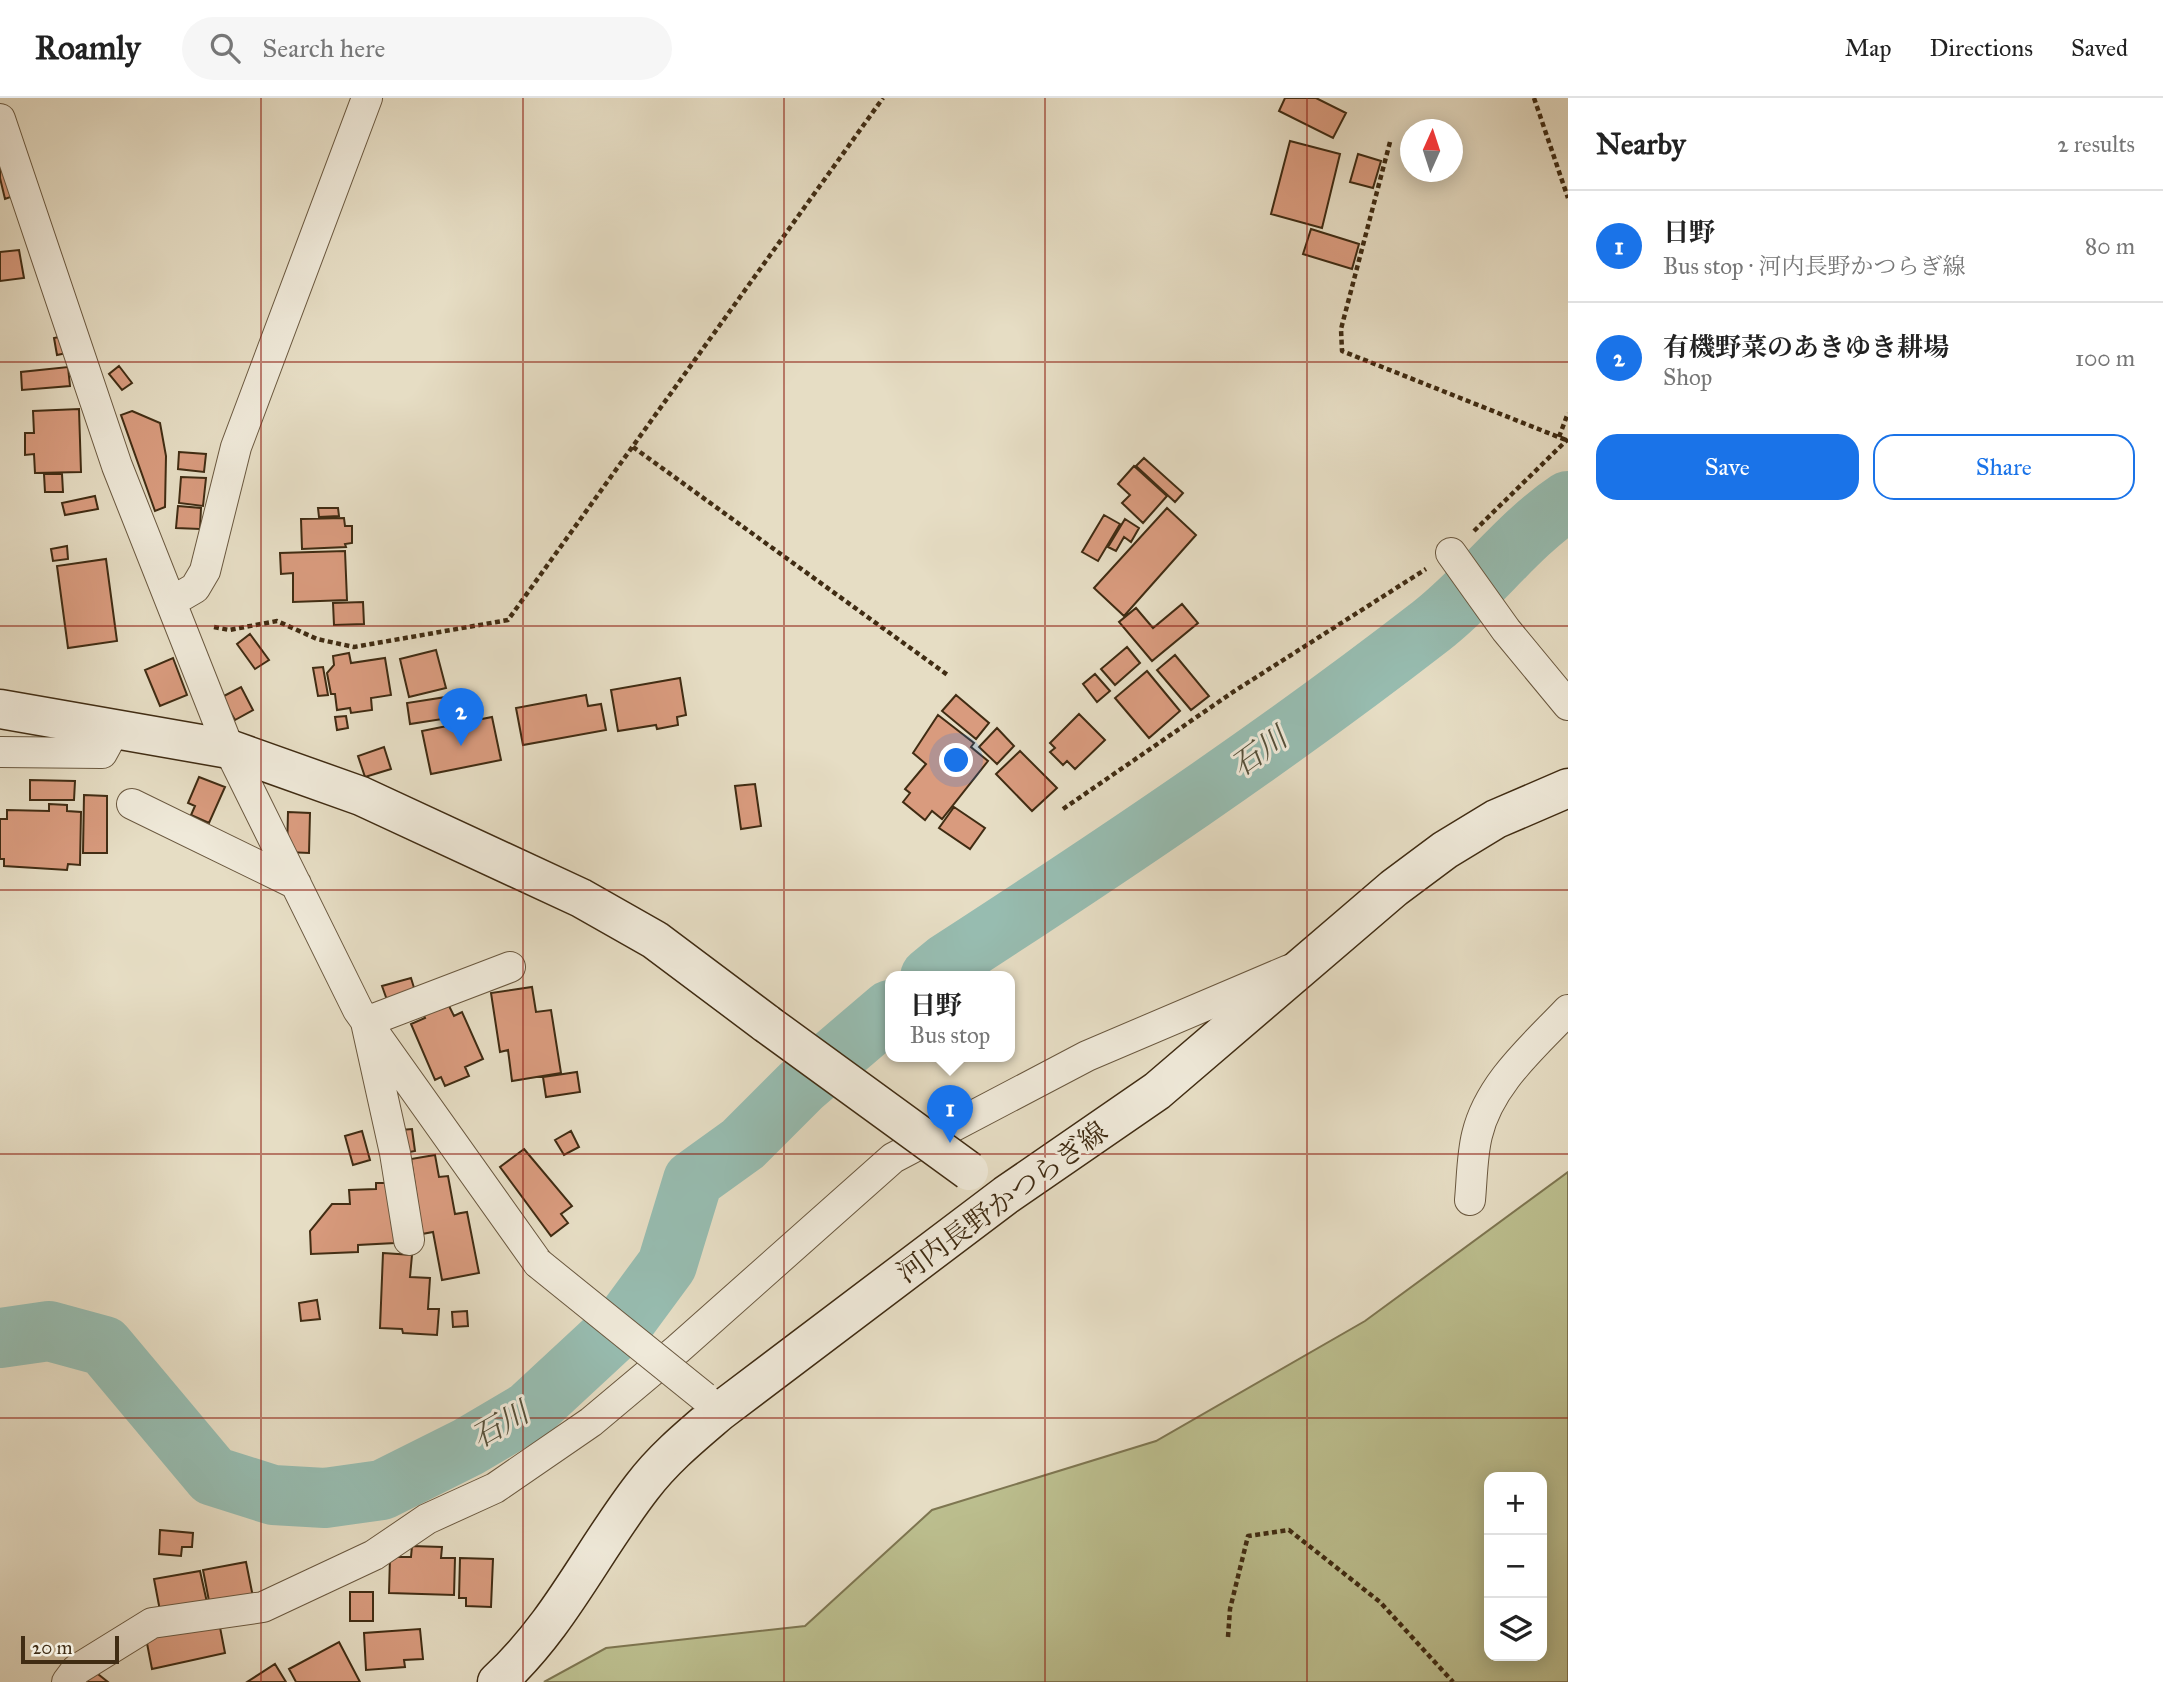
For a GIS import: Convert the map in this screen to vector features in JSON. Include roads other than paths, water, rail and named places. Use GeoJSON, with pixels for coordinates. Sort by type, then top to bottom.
{"type":"FeatureCollection","features":[{"type":"Feature","properties":{"kind":"main road"},"geometry":{"type":"LineString","coordinates":[[0,709],[114,732],[229,750],[360,796],[581,898],[655,940],[969,1171],[1006,1195]]}},
{"type":"Feature","properties":{"kind":"main road","name":"河内長野かつらぎ線"},"geometry":{"type":"LineString","coordinates":[[497,1682],[524,1658],[559,1614],[641,1488],[712,1404],[1157,1091],[1394,888],[1445,850],[1496,819],[1568,789]]}},
{"type":"Feature","properties":{"kind":"street"},"geometry":{"type":"LineString","coordinates":[[174,611],[195,588],[205,571],[236,447],[367,98]]}},
{"type":"Feature","properties":{"kind":"street"},"geometry":{"type":"LineString","coordinates":[[0,119],[117,466],[229,750],[366,1022],[538,1263],[712,1404]]}},
{"type":"Feature","properties":{"kind":"street"},"geometry":{"type":"LineString","coordinates":[[1454,558],[1506,630],[1568,705]]}},
{"type":"Feature","properties":{"kind":"street"},"geometry":{"type":"LineString","coordinates":[[0,752],[102,753],[114,732]]}},
{"type":"Feature","properties":{"kind":"street"},"geometry":{"type":"LineString","coordinates":[[132,804],[296,884]]}},
{"type":"Feature","properties":{"kind":"street"},"geometry":{"type":"LineString","coordinates":[[67,1682],[76,1670],[152,1623],[263,1607],[374,1555],[427,1519],[495,1488],[601,1414],[893,1158],[1087,1056],[1307,963]]}},
{"type":"Feature","properties":{"kind":"street"},"geometry":{"type":"LineString","coordinates":[[366,1022],[510,967]]}},
{"type":"Feature","properties":{"kind":"street"},"geometry":{"type":"LineString","coordinates":[[1470,1200],[1476,1136],[1489,1102],[1513,1069],[1568,1010]]}},
{"type":"Feature","properties":{"kind":"street"},"geometry":{"type":"LineString","coordinates":[[366,1022],[395,1153],[409,1240]]}},
{"type":"Feature","properties":{"kind":"waterway","name":"石川"},"geometry":{"type":"LineString","coordinates":[[937,971],[1192,800],[1313,715],[1449,611],[1532,530],[1568,501]]}},
{"type":"Feature","properties":{"kind":"waterway","name":"石川"},"geometry":{"type":"LineString","coordinates":[[0,1338],[49,1331],[104,1346],[213,1476],[273,1495],[325,1498],[382,1490],[468,1447],[529,1411],[625,1322],[667,1265],[693,1180],[743,1144],[801,1086],[885,1014]]}},
{"type":"Feature","properties":{"kind":"place","name":"有機野菜のあきゆき耕場"},"geometry":{"type":"Point","coordinates":[461,746]}},
{"type":"Feature","properties":{"kind":"place","name":"日野"},"geometry":{"type":"Point","coordinates":[950,1143]}}]}
